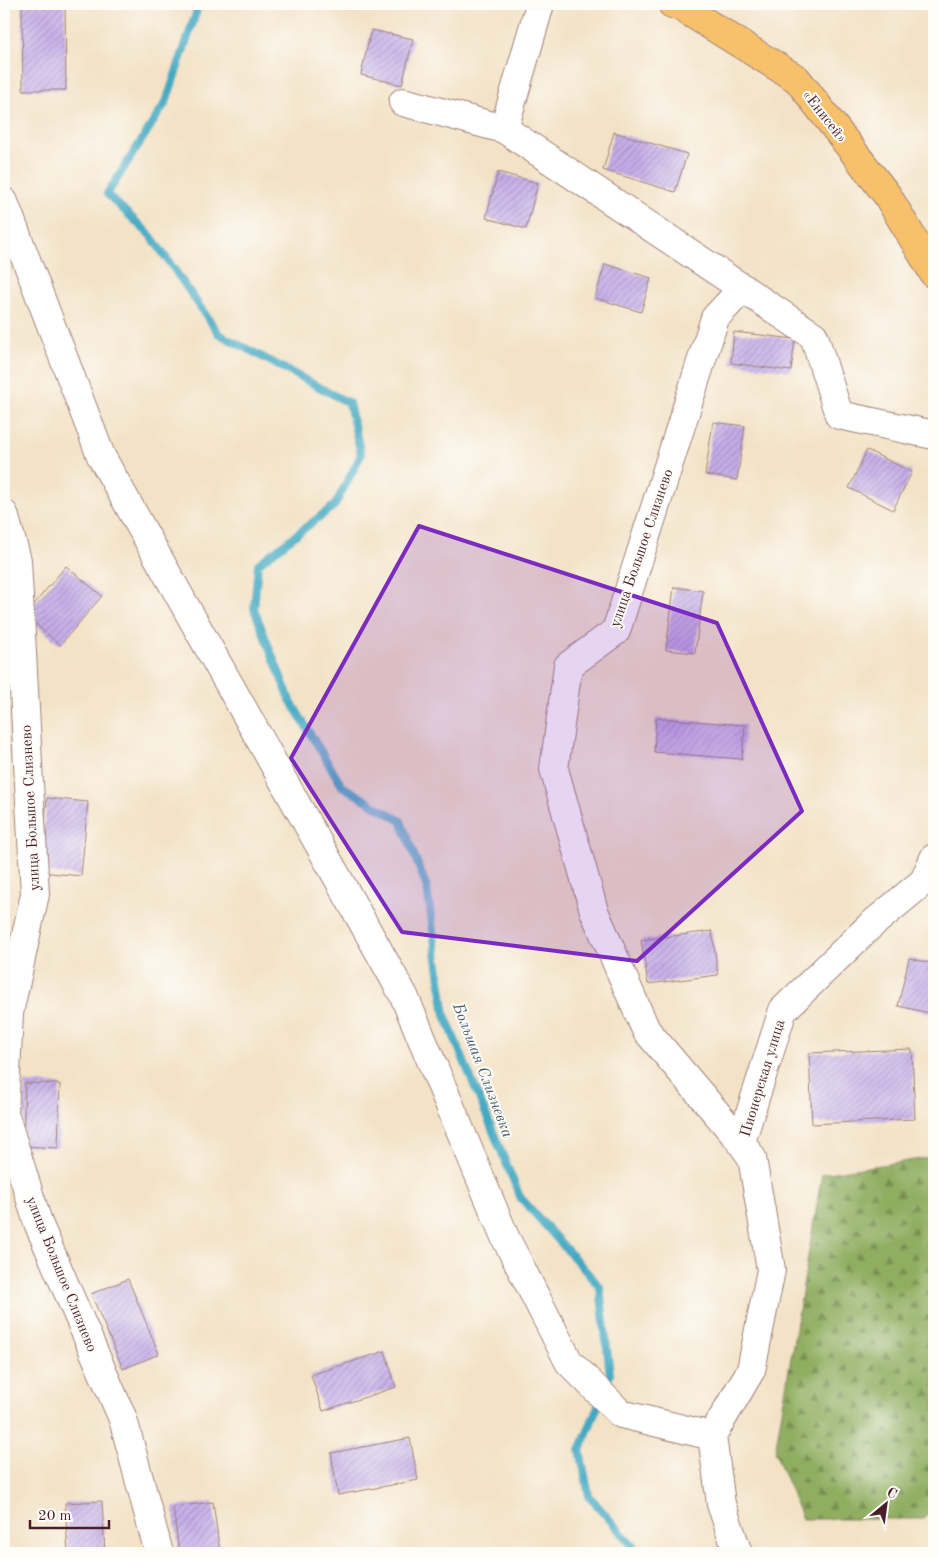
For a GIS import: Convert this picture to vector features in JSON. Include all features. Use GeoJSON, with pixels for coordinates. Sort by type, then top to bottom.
{"type":"FeatureCollection","features":[{"type":"Feature","properties":{"kind":"highway","name":"«Енисей»"},"geometry":{"type":"LineString","coordinates":[[672,4],[682,7],[797,79],[886,195],[934,274]]}},
{"type":"Feature","properties":{"kind":"street"},"geometry":{"type":"LineString","coordinates":[[504,129],[540,4]]}},
{"type":"Feature","properties":{"kind":"street"},"geometry":{"type":"LineString","coordinates":[[402,102],[504,129],[814,336],[840,415],[934,435]]}},
{"type":"Feature","properties":{"kind":"street"},"geometry":{"type":"LineString","coordinates":[[4,202],[101,456],[404,996],[505,1237],[569,1362],[622,1414],[712,1436],[721,1504],[738,1553]]}},
{"type":"Feature","properties":{"kind":"street","name":"улица Большое Слизнево"},"geometry":{"type":"LineString","coordinates":[[741,1142],[646,1030],[594,911],[554,769],[568,666],[616,631],[716,318],[744,288]]}},
{"type":"Feature","properties":{"kind":"street","name":"улица Большое Слизнево"},"geometry":{"type":"LineString","coordinates":[[4,514],[17,560],[36,894],[9,1013],[4,1113],[38,1223],[123,1419],[160,1553]]}},
{"type":"Feature","properties":{"kind":"street","name":"Пионерская улица"},"geometry":{"type":"LineString","coordinates":[[712,1436],[751,1370],[771,1270],[752,1158],[741,1142],[782,1010],[870,926],[924,881],[934,858]]}},
{"type":"Feature","properties":{"kind":"highlighted area"},"geometry":{"type":"Polygon","coordinates":[[[419,526],[717,623],[802,811],[637,961],[402,932],[291,758],[419,526]]]}},
{"type":"Feature","properties":{"kind":"green space"},"geometry":{"type":"Polygon","coordinates":[[[934,1157],[934,1505],[923,1519],[802,1519],[775,1452],[822,1174],[934,1157]]]}},
{"type":"Feature","properties":{"kind":"building"},"geometry":{"type":"Polygon","coordinates":[[[22,4],[65,4],[66,90],[23,90],[22,4]]]}},
{"type":"Feature","properties":{"kind":"building"},"geometry":{"type":"Polygon","coordinates":[[[371,30],[413,39],[402,85],[361,75],[371,30]]]}},
{"type":"Feature","properties":{"kind":"building"},"geometry":{"type":"Polygon","coordinates":[[[614,132],[687,154],[675,192],[603,170],[614,132]]]}},
{"type":"Feature","properties":{"kind":"building"},"geometry":{"type":"Polygon","coordinates":[[[498,172],[538,183],[526,229],[486,218],[498,172]]]}},
{"type":"Feature","properties":{"kind":"building"},"geometry":{"type":"Polygon","coordinates":[[[605,264],[651,278],[641,312],[595,298],[605,264]]]}},
{"type":"Feature","properties":{"kind":"building"},"geometry":{"type":"Polygon","coordinates":[[[734,332],[795,339],[791,371],[731,363],[734,332]]]}},
{"type":"Feature","properties":{"kind":"building"},"geometry":{"type":"Polygon","coordinates":[[[713,422],[745,426],[737,480],[705,475],[713,422]]]}},
{"type":"Feature","properties":{"kind":"building"},"geometry":{"type":"Polygon","coordinates":[[[867,450],[912,472],[893,510],[849,488],[867,450]]]}},
{"type":"Feature","properties":{"kind":"building"},"geometry":{"type":"Polygon","coordinates":[[[66,566],[102,596],[60,645],[25,615],[66,566]]]}},
{"type":"Feature","properties":{"kind":"building"},"geometry":{"type":"Polygon","coordinates":[[[674,587],[703,591],[695,653],[666,650],[674,587]]]}},
{"type":"Feature","properties":{"kind":"building"},"geometry":{"type":"Polygon","coordinates":[[[656,718],[745,725],[742,759],[654,752],[656,718]]]}},
{"type":"Feature","properties":{"kind":"building"},"geometry":{"type":"Polygon","coordinates":[[[47,798],[88,802],[81,876],[40,872],[47,798]]]}},
{"type":"Feature","properties":{"kind":"building"},"geometry":{"type":"Polygon","coordinates":[[[712,931],[718,975],[648,984],[641,940],[712,931]]]}},
{"type":"Feature","properties":{"kind":"building"},"geometry":{"type":"Polygon","coordinates":[[[909,958],[934,964],[934,1014],[898,1006],[909,958]]]}},
{"type":"Feature","properties":{"kind":"building"},"geometry":{"type":"Polygon","coordinates":[[[912,1049],[915,1119],[812,1124],[809,1053],[912,1049]]]}},
{"type":"Feature","properties":{"kind":"building"},"geometry":{"type":"Polygon","coordinates":[[[25,1083],[60,1084],[58,1148],[23,1146],[25,1083]]]}},
{"type":"Feature","properties":{"kind":"building"},"geometry":{"type":"Polygon","coordinates":[[[128,1279],[159,1354],[123,1369],[91,1294],[128,1279]]]}},
{"type":"Feature","properties":{"kind":"building"},"geometry":{"type":"Polygon","coordinates":[[[385,1351],[396,1387],[323,1411],[311,1375],[385,1351]]]}},
{"type":"Feature","properties":{"kind":"building"},"geometry":{"type":"Polygon","coordinates":[[[410,1438],[418,1480],[338,1495],[331,1453],[410,1438]]]}},
{"type":"Feature","properties":{"kind":"building"},"geometry":{"type":"Polygon","coordinates":[[[102,1501],[105,1553],[68,1553],[65,1503],[102,1501]]]}},
{"type":"Feature","properties":{"kind":"building"},"geometry":{"type":"Polygon","coordinates":[[[213,1502],[220,1553],[179,1553],[173,1507],[213,1502]]]}},
{"type":"Feature","properties":{"kind":"waterway","name":"Большая Слизневка"},"geometry":{"type":"LineString","coordinates":[[199,4],[166,102],[107,194],[151,236],[219,334],[349,403],[361,455],[335,505],[258,564],[254,609],[290,700],[342,786],[401,821],[427,888],[445,1015],[520,1197],[600,1287],[610,1375],[604,1390]]}},
{"type":"Feature","properties":{"kind":"waterway","name":"Большая Слизневка"},"geometry":{"type":"LineString","coordinates":[[600,1401],[580,1450],[589,1496],[639,1553]]}},
{"type":"Feature","properties":{"kind":"railway"},"geometry":{"type":"LineString","coordinates":[[927,4],[934,4]]}}]}
